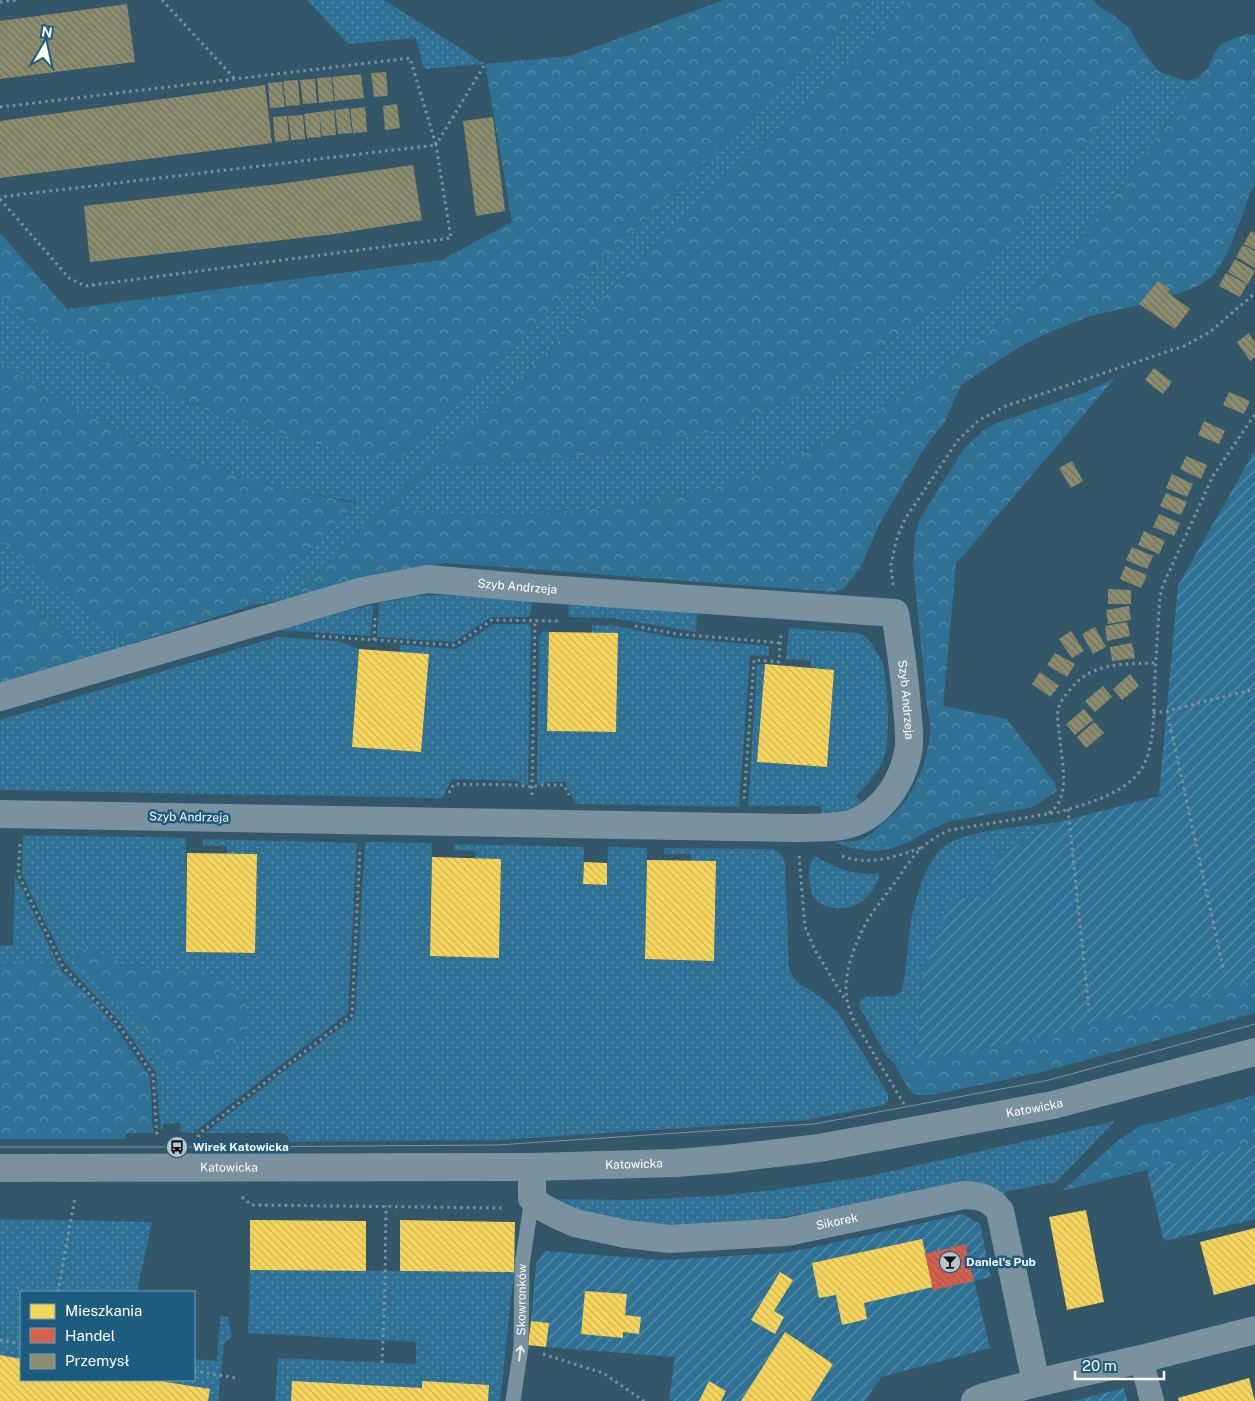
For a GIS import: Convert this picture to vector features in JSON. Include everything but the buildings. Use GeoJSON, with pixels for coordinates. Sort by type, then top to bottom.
{"type":"FeatureCollection","features":[{"type":"Feature","properties":{"kind":"street","name":"Szyb Andrzeja"},"geometry":{"type":"LineString","coordinates":[[0,697],[363,591],[428,579],[894,613],[905,674],[909,731],[909,746],[898,781],[886,800],[871,813],[853,823],[826,827],[0,814]]}},
{"type":"Feature","properties":{"kind":"street","name":"Katowicka"},"geometry":{"type":"LineString","coordinates":[[0,1168],[532,1167],[676,1163],[726,1159],[819,1148],[1052,1105],[1255,1052]]}},
{"type":"Feature","properties":{"kind":"street"},"geometry":{"type":"LineString","coordinates":[[531,1205],[532,1167]]}},
{"type":"Feature","properties":{"kind":"street","name":"Sikorek"},"geometry":{"type":"LineString","coordinates":[[531,1205],[540,1206],[575,1223],[626,1234],[670,1239],[787,1232],[964,1195],[978,1195],[990,1200],[1000,1211],[1036,1383]]}},
{"type":"Feature","properties":{"kind":"street"},"geometry":{"type":"LineString","coordinates":[[976,1401],[984,1396],[1255,1330]]}},
{"type":"Feature","properties":{"kind":"street"},"geometry":{"type":"LineString","coordinates":[[1141,1359],[1152,1401]]}},
{"type":"Feature","properties":{"kind":"lane","name":"Skowronków"},"geometry":{"type":"LineString","coordinates":[[513,1401],[521,1347],[522,1265],[531,1205]]}},
{"type":"Feature","properties":{"kind":"path"},"geometry":{"type":"LineString","coordinates":[[0,2],[18,0]]}},
{"type":"Feature","properties":{"kind":"path"},"geometry":{"type":"LineString","coordinates":[[162,0],[235,79]]}},
{"type":"Feature","properties":{"kind":"path"},"geometry":{"type":"LineString","coordinates":[[0,107],[410,58],[436,145],[451,238],[85,286],[69,278],[0,198]]}},
{"type":"Feature","properties":{"kind":"path"},"geometry":{"type":"LineString","coordinates":[[436,145],[486,64]]}},
{"type":"Feature","properties":{"kind":"path"},"geometry":{"type":"LineString","coordinates":[[0,198],[436,145]]}},
{"type":"Feature","properties":{"kind":"path"},"geometry":{"type":"LineString","coordinates":[[894,613],[891,565],[896,541],[905,519],[958,440],[979,420],[1006,406],[1184,346],[1210,332],[1255,293]]}},
{"type":"Feature","properties":{"kind":"path"},"geometry":{"type":"LineString","coordinates":[[848,1003],[847,978],[851,959],[866,923],[910,859],[921,847],[934,837],[950,830],[1048,813],[1093,802],[1107,796],[1131,780],[1140,770],[1147,757],[1153,731],[1162,585],[1213,476],[1255,414]]}},
{"type":"Feature","properties":{"kind":"path"},"geometry":{"type":"LineString","coordinates":[[533,785],[537,588]]}},
{"type":"Feature","properties":{"kind":"path"},"geometry":{"type":"LineString","coordinates":[[744,806],[754,660],[779,662],[784,605]]}},
{"type":"Feature","properties":{"kind":"path"},"geometry":{"type":"LineString","coordinates":[[308,636],[453,646],[492,620],[563,621]]}},
{"type":"Feature","properties":{"kind":"path"},"geometry":{"type":"LineString","coordinates":[[632,626],[676,634],[781,643]]}},
{"type":"Feature","properties":{"kind":"path"},"geometry":{"type":"LineString","coordinates":[[1048,813],[1060,800],[1062,790],[1063,769],[1057,713],[1060,703],[1066,694],[1088,673],[1106,666],[1156,663]]}},
{"type":"Feature","properties":{"kind":"path"},"geometry":{"type":"LineString","coordinates":[[1153,713],[1167,712],[1255,689]]}},
{"type":"Feature","properties":{"kind":"path"},"geometry":{"type":"LineString","coordinates":[[1167,712],[1224,972]]}},
{"type":"Feature","properties":{"kind":"path"},"geometry":{"type":"LineString","coordinates":[[1068,809],[1089,1010]]}},
{"type":"Feature","properties":{"kind":"path"},"geometry":{"type":"LineString","coordinates":[[796,828],[805,927],[809,939],[848,1003],[853,1019],[920,1130]]}},
{"type":"Feature","properties":{"kind":"path"},"geometry":{"type":"LineString","coordinates":[[20,838],[18,874],[64,967],[117,1023],[153,1075],[157,1137]]}},
{"type":"Feature","properties":{"kind":"path"},"geometry":{"type":"LineString","coordinates":[[198,1137],[200,1133],[352,1014],[360,846]]}},
{"type":"Feature","properties":{"kind":"path"},"geometry":{"type":"LineString","coordinates":[[58,1291],[75,1192]]}},
{"type":"Feature","properties":{"kind":"path"},"geometry":{"type":"LineString","coordinates":[[237,1193],[252,1205],[516,1208],[531,1205]]}},
{"type":"Feature","properties":{"kind":"path"},"geometry":{"type":"LineString","coordinates":[[382,1363],[386,1287],[386,1206]]}},
{"type":"Feature","properties":{"kind":"path"},"geometry":{"type":"LineString","coordinates":[[0,1340],[20,1344]]}},
{"type":"Feature","properties":{"kind":"path"},"geometry":{"type":"LineString","coordinates":[[521,1347],[603,1373],[644,1401]]}},
{"type":"Feature","properties":{"kind":"path"},"geometry":{"type":"LineString","coordinates":[[195,1372],[236,1378]]}},
{"type":"Feature","properties":{"kind":"green space"},"geometry":{"type":"Polygon","coordinates":[[[307,0],[384,0],[485,64],[424,69],[416,38],[348,44],[307,0]]]}},
{"type":"Feature","properties":{"kind":"green space"},"geometry":{"type":"Polygon","coordinates":[[[724,0],[871,0],[398,461],[297,439],[206,410],[127,376],[39,328],[0,299],[0,233],[67,309],[442,260],[512,222],[485,64],[570,56],[724,0]]]}},
{"type":"Feature","properties":{"kind":"green space"},"geometry":{"type":"Polygon","coordinates":[[[871,0],[911,0],[291,598],[250,606],[356,502],[281,488],[181,458],[93,418],[0,363],[0,299],[39,328],[127,376],[206,410],[297,439],[398,461],[871,0]]]}},
{"type":"Feature","properties":{"kind":"green space"},"geometry":{"type":"Polygon","coordinates":[[[911,0],[1093,0],[1129,28],[1141,49],[1160,72],[1186,81],[1198,78],[1209,67],[1220,45],[1246,34],[1255,35],[1255,181],[1232,242],[1213,276],[1198,286],[1183,292],[1149,303],[1090,316],[1045,334],[1021,346],[961,385],[944,424],[921,454],[880,523],[860,568],[844,588],[835,592],[446,563],[291,598],[911,0]],[[1143,68],[1013,234],[947,300],[871,355],[800,395],[728,427],[637,449],[544,460],[431,465],[390,507],[436,513],[539,513],[624,506],[707,490],[787,463],[862,421],[937,372],[1011,314],[1072,247],[1120,188],[1169,121],[1192,84],[1143,68]]]}},
{"type":"Feature","properties":{"kind":"green space"},"geometry":{"type":"Polygon","coordinates":[[[1143,68],[1192,84],[1169,121],[1120,188],[1072,247],[1011,314],[937,372],[862,421],[787,463],[707,490],[624,506],[539,513],[436,513],[390,507],[431,465],[544,460],[637,449],[728,427],[800,395],[871,355],[947,300],[1013,233],[1143,68]]]}},
{"type":"Feature","properties":{"kind":"green space"},"geometry":{"type":"Polygon","coordinates":[[[0,363],[93,418],[181,458],[281,488],[356,503],[250,606],[128,645],[0,540],[0,363]]]}},
{"type":"Feature","properties":{"kind":"green space"},"geometry":{"type":"Polygon","coordinates":[[[1115,378],[956,564],[943,706],[1007,719],[1055,783],[1057,791],[1033,807],[951,821],[931,829],[909,842],[895,847],[879,847],[872,840],[871,834],[900,808],[906,800],[917,782],[928,749],[930,724],[913,564],[915,538],[919,520],[965,447],[984,430],[997,423],[1086,392],[1115,378]]]}},
{"type":"Feature","properties":{"kind":"green space"},"geometry":{"type":"Polygon","coordinates":[[[1255,450],[1255,980],[1026,1041],[918,1060],[921,981],[951,898],[991,898],[993,858],[1059,822],[1159,796],[1178,586],[1255,450]]]}},
{"type":"Feature","properties":{"kind":"green space"},"geometry":{"type":"Polygon","coordinates":[[[0,540],[128,645],[94,657],[0,583],[0,540]]]}},
{"type":"Feature","properties":{"kind":"green space"},"geometry":{"type":"Polygon","coordinates":[[[0,583],[94,657],[0,683],[0,583]]]}},
{"type":"Feature","properties":{"kind":"green space"},"geometry":{"type":"Polygon","coordinates":[[[440,595],[532,601],[531,612],[528,617],[491,617],[454,642],[377,637],[379,603],[416,596],[440,595]]]}},
{"type":"Feature","properties":{"kind":"green space"},"geometry":{"type":"Polygon","coordinates":[[[569,604],[697,613],[696,632],[612,618],[571,617],[568,614],[569,604]]]}},
{"type":"Feature","properties":{"kind":"green space"},"geometry":{"type":"Polygon","coordinates":[[[370,605],[373,607],[371,636],[276,630],[370,605]]]}},
{"type":"Feature","properties":{"kind":"green space"},"geometry":{"type":"Polygon","coordinates":[[[494,624],[528,624],[531,629],[528,785],[518,781],[452,779],[442,798],[0,790],[0,720],[277,637],[337,641],[359,649],[352,746],[421,752],[429,654],[400,652],[400,645],[456,649],[494,624]]]}},
{"type":"Feature","properties":{"kind":"green space"},"geometry":{"type":"Polygon","coordinates":[[[592,625],[611,625],[676,638],[769,646],[769,656],[750,655],[739,807],[576,804],[565,782],[549,782],[537,785],[539,636],[544,631],[549,632],[547,731],[616,732],[618,633],[592,633],[592,625]]]}},
{"type":"Feature","properties":{"kind":"green space"},"geometry":{"type":"Polygon","coordinates":[[[789,628],[862,634],[870,641],[882,662],[886,681],[888,708],[887,747],[880,767],[856,796],[861,803],[847,810],[822,814],[821,806],[748,806],[757,666],[759,664],[765,664],[757,762],[827,767],[834,670],[811,668],[811,661],[786,659],[789,628]]]}},
{"type":"Feature","properties":{"kind":"green space"},"geometry":{"type":"Polygon","coordinates":[[[1059,822],[993,858],[992,898],[921,981],[918,1060],[911,1066],[904,1068],[894,1063],[886,1056],[859,1006],[860,1000],[867,997],[894,996],[901,992],[913,911],[922,880],[937,853],[953,841],[966,836],[1059,822]]]}},
{"type":"Feature","properties":{"kind":"green space"},"geometry":{"type":"Polygon","coordinates":[[[871,834],[879,847],[895,847],[880,851],[864,851],[834,842],[858,841],[871,834]]]}},
{"type":"Feature","properties":{"kind":"green space"},"geometry":{"type":"Polygon","coordinates":[[[23,835],[186,838],[186,952],[255,953],[227,854],[227,846],[203,846],[203,839],[357,843],[348,1013],[193,1133],[181,1132],[180,1123],[163,1124],[163,1129],[160,1129],[156,1073],[120,1022],[65,963],[22,875],[23,835]]]}},
{"type":"Feature","properties":{"kind":"green space"},"geometry":{"type":"Polygon","coordinates":[[[365,842],[432,843],[430,956],[499,957],[501,859],[475,858],[475,851],[454,850],[454,844],[584,847],[583,884],[607,885],[608,847],[647,848],[645,959],[714,961],[716,862],[691,861],[691,854],[664,854],[664,848],[775,850],[783,857],[785,862],[789,969],[793,977],[800,984],[820,996],[837,1011],[888,1094],[888,1101],[884,1105],[806,1120],[500,1140],[289,1142],[288,1137],[283,1133],[205,1133],[355,1016],[365,842]]]}},
{"type":"Feature","properties":{"kind":"green space"},"geometry":{"type":"Polygon","coordinates":[[[815,856],[855,873],[880,873],[879,877],[872,891],[859,903],[846,908],[824,906],[814,897],[810,888],[809,869],[815,856]]]}},
{"type":"Feature","properties":{"kind":"green space"},"geometry":{"type":"Polygon","coordinates":[[[15,875],[61,970],[50,965],[0,963],[0,945],[13,945],[15,875]]]}},
{"type":"Feature","properties":{"kind":"green space"},"geometry":{"type":"Polygon","coordinates":[[[82,949],[94,950],[121,963],[171,971],[200,971],[216,978],[244,1000],[248,1012],[247,1027],[243,1038],[238,1045],[214,1057],[210,1064],[203,1068],[191,1070],[173,1065],[157,1051],[141,1022],[128,1006],[76,966],[76,956],[82,949]]]}},
{"type":"Feature","properties":{"kind":"green space"},"geometry":{"type":"Polygon","coordinates":[[[38,961],[61,970],[114,1025],[150,1077],[153,1133],[126,1133],[126,1139],[0,1139],[0,963],[38,961]]]}},
{"type":"Feature","properties":{"kind":"green space"},"geometry":{"type":"Polygon","coordinates":[[[1255,980],[1255,1013],[1046,1071],[932,1095],[916,1095],[909,1090],[894,1063],[907,1067],[918,1060],[1026,1041],[1255,980]]]}},
{"type":"Feature","properties":{"kind":"green space"},"geometry":{"type":"Polygon","coordinates":[[[1255,1095],[1255,1143],[1062,1191],[1120,1139],[1140,1126],[1255,1095]]]}},
{"type":"Feature","properties":{"kind":"green space"},"geometry":{"type":"Polygon","coordinates":[[[1115,1121],[1056,1182],[1008,1191],[1000,1196],[839,1209],[739,1223],[654,1227],[563,1208],[556,1199],[627,1200],[715,1196],[765,1191],[865,1177],[1115,1121]]]}},
{"type":"Feature","properties":{"kind":"green space"},"geometry":{"type":"Polygon","coordinates":[[[1255,1143],[1255,1219],[1164,1241],[1147,1170],[1255,1143]]]}},
{"type":"Feature","properties":{"kind":"green space"},"geometry":{"type":"Polygon","coordinates":[[[963,1214],[980,1224],[991,1277],[974,1281],[990,1348],[881,1377],[865,1401],[673,1401],[669,1399],[675,1357],[546,1347],[548,1323],[531,1321],[536,1264],[545,1251],[663,1260],[783,1253],[963,1214]]]}},
{"type":"Feature","properties":{"kind":"green space"},"geometry":{"type":"Polygon","coordinates":[[[0,1219],[152,1222],[137,1291],[20,1291],[20,1381],[195,1381],[195,1359],[217,1361],[220,1316],[228,1317],[232,1337],[224,1344],[218,1401],[0,1401],[0,1219]]]}},
{"type":"Feature","properties":{"kind":"green space"},"geometry":{"type":"Polygon","coordinates":[[[250,1270],[514,1272],[500,1401],[275,1401],[278,1358],[416,1364],[416,1342],[248,1333],[250,1270]]]}},
{"type":"Feature","properties":{"kind":"green space"},"geometry":{"type":"Polygon","coordinates":[[[1124,1388],[1127,1401],[1073,1401],[1124,1388]]]}},
{"type":"Feature","properties":{"kind":"tram line"},"geometry":{"type":"LineString","coordinates":[[0,1147],[497,1145],[814,1124],[1049,1080],[1255,1024]]}},
{"type":"Feature","properties":{"kind":"place","name":"Wirek Katowicka"},"geometry":{"type":"Point","coordinates":[177,1147]}},
{"type":"Feature","properties":{"kind":"place","name":"Daniel's Pub"},"geometry":{"type":"Point","coordinates":[950,1262]}}]}
